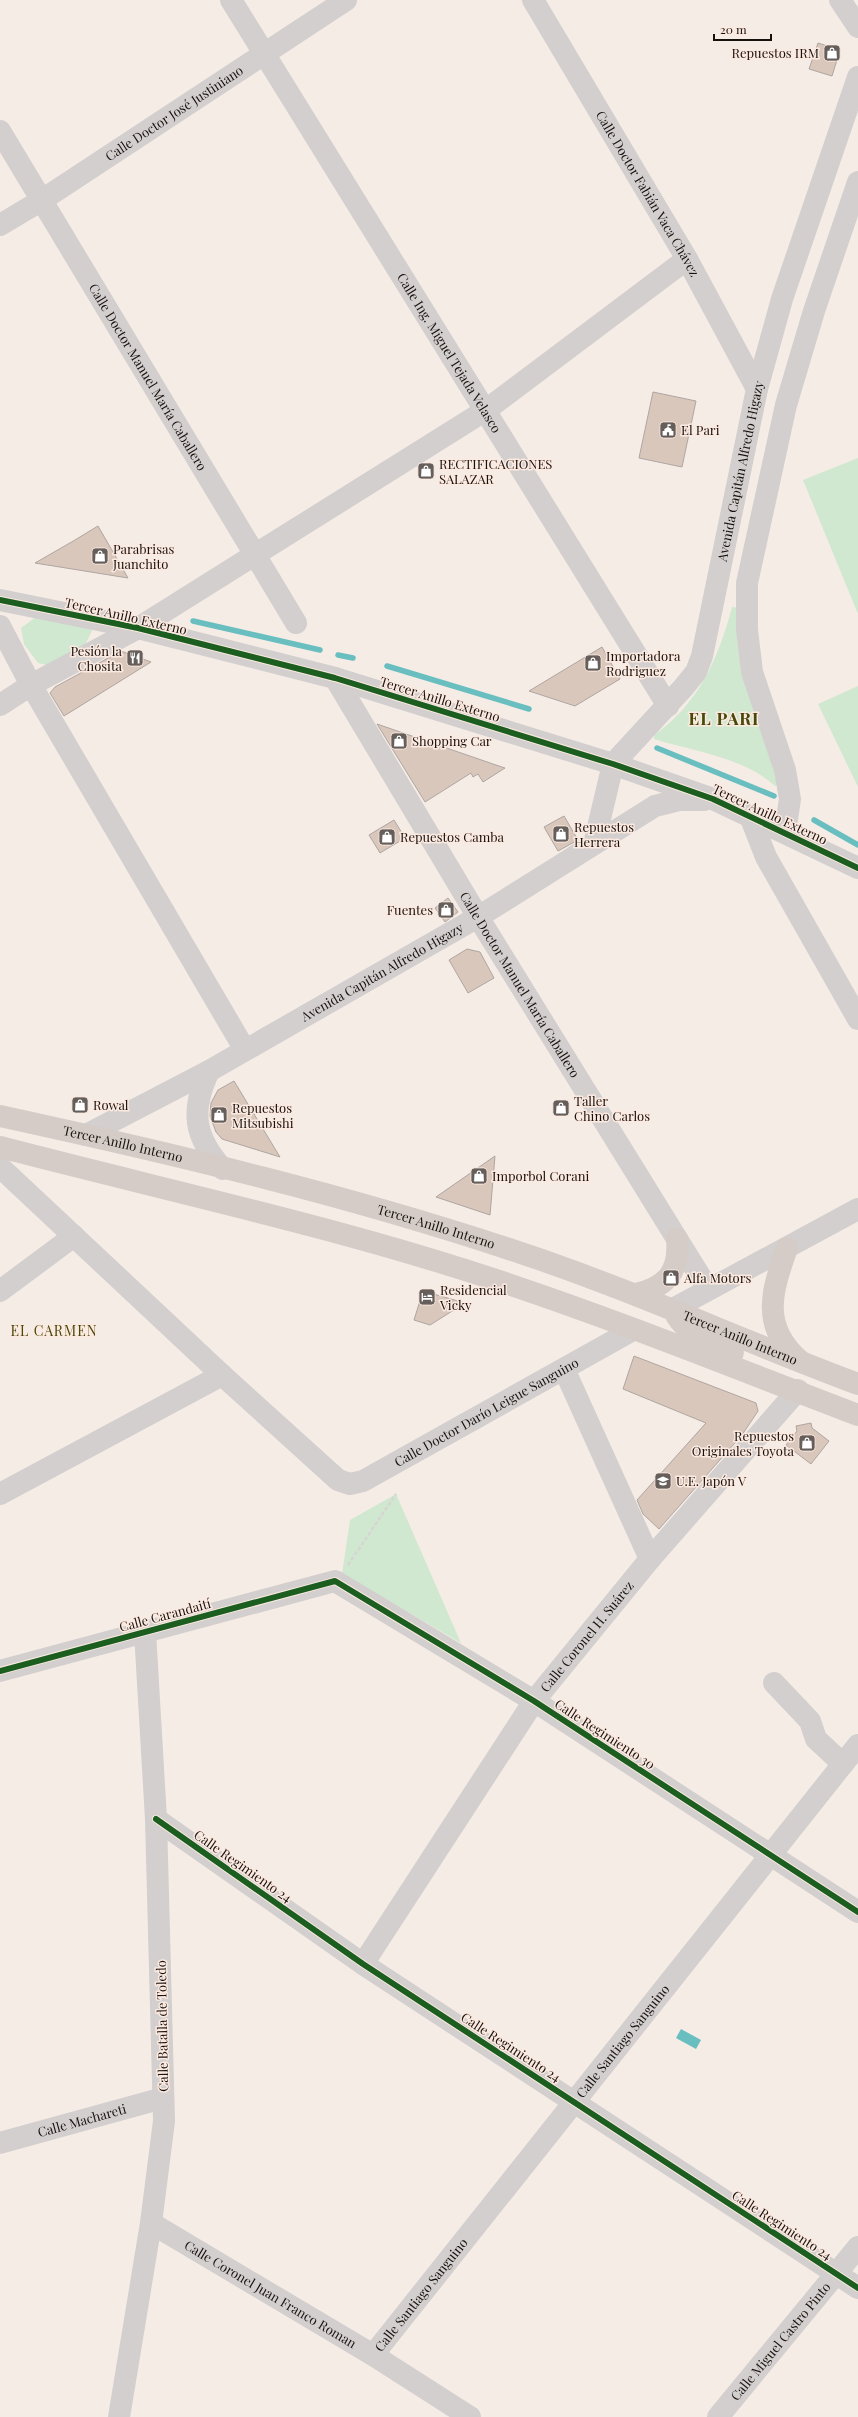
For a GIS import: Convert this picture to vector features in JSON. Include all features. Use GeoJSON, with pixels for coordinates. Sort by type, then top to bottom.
{"type":"FeatureCollection","features":[{"type":"Feature","properties":{"kind":"main road","name":"Tercer Anillo Interno"},"geometry":{"type":"LineString","coordinates":[[0,1116],[86,1135],[380,1208],[521,1253],[636,1294],[805,1364],[858,1384]]}},
{"type":"Feature","properties":{"kind":"main road","name":"Tercer Anillo Interno"},"geometry":{"type":"LineString","coordinates":[[9,1150],[364,1240],[502,1282],[798,1390],[858,1415]]}},
{"type":"Feature","properties":{"kind":"main road"},"geometry":{"type":"LineString","coordinates":[[636,1294],[651,1291],[665,1282],[674,1270],[678,1254],[677,1239]]}},
{"type":"Feature","properties":{"kind":"main road"},"geometry":{"type":"LineString","coordinates":[[787,1248],[776,1281],[772,1304],[776,1328],[787,1349],[805,1364]]}},
{"type":"Feature","properties":{"kind":"main road"},"geometry":{"type":"LineString","coordinates":[[552,1300],[585,1304],[630,1320],[641,1321],[651,1319],[673,1309],[681,1323],[692,1332],[799,1383],[824,1402]]}},
{"type":"Feature","properties":{"kind":"street","name":"Calle Ing. Miguel Tejada Velasco"},"geometry":{"type":"LineString","coordinates":[[231,0],[668,706]]}},
{"type":"Feature","properties":{"kind":"street","name":"Calle Doctor José Justiniano"},"geometry":{"type":"LineString","coordinates":[[0,225],[42,200],[346,0]]}},
{"type":"Feature","properties":{"kind":"street","name":"Calle Doctor Fabián Vaca Chávez"},"geometry":{"type":"LineString","coordinates":[[533,0],[687,259],[757,389]]}},
{"type":"Feature","properties":{"kind":"street"},"geometry":{"type":"LineString","coordinates":[[840,0],[858,27]]}},
{"type":"Feature","properties":{"kind":"street","name":"Avenida Capitán Alfredo Higazy"},"geometry":{"type":"LineString","coordinates":[[613,764],[668,706],[696,672],[702,656],[757,389],[782,300],[858,77]]}},
{"type":"Feature","properties":{"kind":"street","name":"Calle Doctor Manuel María Caballero"},"geometry":{"type":"LineString","coordinates":[[0,130],[296,623]]}},
{"type":"Feature","properties":{"kind":"street"},"geometry":{"type":"LineString","coordinates":[[785,832],[790,799],[785,770],[752,672],[747,630],[747,582],[786,404],[814,311],[858,182]]}},
{"type":"Feature","properties":{"kind":"street"},"geometry":{"type":"LineString","coordinates":[[0,705],[31,685],[138,628],[486,410],[687,259]]}},
{"type":"Feature","properties":{"kind":"street","name":"Tercer Anillo Externo"},"geometry":{"type":"LineString","coordinates":[[0,600],[138,628],[335,678],[613,764],[713,799],[858,868]]}},
{"type":"Feature","properties":{"kind":"street"},"geometry":{"type":"LineString","coordinates":[[0,626],[31,685],[245,1050]]}},
{"type":"Feature","properties":{"kind":"street","name":"Calle Doctor Manuel María Caballero"},"geometry":{"type":"LineString","coordinates":[[335,678],[478,918],[708,1289]]}},
{"type":"Feature","properties":{"kind":"street"},"geometry":{"type":"LineString","coordinates":[[594,844],[613,764]]}},
{"type":"Feature","properties":{"kind":"street","name":"Avenida Capitán Alfredo Higazy"},"geometry":{"type":"LineString","coordinates":[[86,1135],[208,1071],[478,918],[655,806],[679,800],[713,799]]}},
{"type":"Feature","properties":{"kind":"street"},"geometry":{"type":"LineString","coordinates":[[750,816],[766,857],[858,1019]]}},
{"type":"Feature","properties":{"kind":"street"},"geometry":{"type":"LineString","coordinates":[[208,1071],[199,1091],[196,1112],[200,1133],[209,1153],[223,1169]]}},
{"type":"Feature","properties":{"kind":"street"},"geometry":{"type":"LineString","coordinates":[[0,1494],[222,1375],[6,1172],[9,1163],[9,1150]]}},
{"type":"Feature","properties":{"kind":"street"},"geometry":{"type":"LineString","coordinates":[[673,1309],[858,1209]]}},
{"type":"Feature","properties":{"kind":"street"},"geometry":{"type":"LineString","coordinates":[[0,1290],[74,1236]]}},
{"type":"Feature","properties":{"kind":"street","name":"Calle Doctor Darío Leigue Sanguino"},"geometry":{"type":"LineString","coordinates":[[222,1375],[338,1480],[350,1484],[363,1481],[633,1330]]}},
{"type":"Feature","properties":{"kind":"street"},"geometry":{"type":"LineString","coordinates":[[564,1369],[650,1560]]}},
{"type":"Feature","properties":{"kind":"street","name":"Calle Coronel H. Suárez"},"geometry":{"type":"LineString","coordinates":[[363,1964],[534,1701],[650,1560],[798,1390]]}},
{"type":"Feature","properties":{"kind":"street","name":"Calle Carandaití"},"geometry":{"type":"LineString","coordinates":[[0,1671],[335,1581]]}},
{"type":"Feature","properties":{"kind":"street","name":"Calle Regimiento 30"},"geometry":{"type":"LineString","coordinates":[[335,1581],[534,1701],[858,1912]]}},
{"type":"Feature","properties":{"kind":"street","name":"Calle Batalla de Toledo"},"geometry":{"type":"LineString","coordinates":[[119,2417],[150,2223],[164,2121],[156,1819],[145,1632]]}},
{"type":"Feature","properties":{"kind":"street"},"geometry":{"type":"LineString","coordinates":[[774,1683],[810,1721],[816,1739],[843,1764]]}},
{"type":"Feature","properties":{"kind":"street","name":"Calle Santiago Sanguino"},"geometry":{"type":"LineString","coordinates":[[373,2355],[769,1855],[858,1745]]}},
{"type":"Feature","properties":{"kind":"street","name":"Calle Regimiento 24"},"geometry":{"type":"LineString","coordinates":[[156,1819],[363,1964],[858,2288]]}},
{"type":"Feature","properties":{"kind":"street","name":"Calle Machareti"},"geometry":{"type":"LineString","coordinates":[[0,2143],[164,2098]]}},
{"type":"Feature","properties":{"kind":"street","name":"Calle Coronel Juan Franco Roman"},"geometry":{"type":"LineString","coordinates":[[150,2223],[373,2355],[470,2417]]}},
{"type":"Feature","properties":{"kind":"street","name":"Calle Miguel Castro Pinto"},"geometry":{"type":"LineString","coordinates":[[718,2417],[858,2247]]}},
{"type":"Feature","properties":{"kind":"path"},"geometry":{"type":"LineString","coordinates":[[335,1581],[396,1494]]}},
{"type":"Feature","properties":{"kind":"green space"},"geometry":{"type":"Polygon","coordinates":[[[858,458],[858,614],[803,480],[858,458]]]}},
{"type":"Feature","properties":{"kind":"green space"},"geometry":{"type":"Polygon","coordinates":[[[732,607],[739,608],[737,640],[741,670],[779,785],[775,786],[763,776],[718,756],[654,739],[654,735],[683,709],[705,678],[721,644],[732,607]]]}},
{"type":"Feature","properties":{"kind":"green space"},"geometry":{"type":"Polygon","coordinates":[[[37,616],[93,629],[84,647],[51,666],[38,663],[24,644],[21,628],[37,616]]]}},
{"type":"Feature","properties":{"kind":"green space"},"geometry":{"type":"Polygon","coordinates":[[[858,686],[858,787],[818,704],[858,686]]]}},
{"type":"Feature","properties":{"kind":"green space"},"geometry":{"type":"Polygon","coordinates":[[[396,1494],[461,1643],[342,1574],[350,1520],[396,1494]]]}},
{"type":"Feature","properties":{"kind":"water"},"geometry":{"type":"Polygon","coordinates":[[[681,2029],[701,2040],[696,2049],[676,2038],[681,2029]]]}},
{"type":"Feature","properties":{"kind":"building"},"geometry":{"type":"Polygon","coordinates":[[[818,43],[840,50],[832,76],[809,69],[818,43]]]}},
{"type":"Feature","properties":{"kind":"building","name":"El Pari"},"geometry":{"type":"Polygon","coordinates":[[[653,392],[696,401],[682,467],[639,458],[653,392]]]}},
{"type":"Feature","properties":{"kind":"building"},"geometry":{"type":"Polygon","coordinates":[[[98,526],[128,578],[35,563],[75,540],[98,526]]]}},
{"type":"Feature","properties":{"kind":"building","name":"Importadora Rodriguez"},"geometry":{"type":"Polygon","coordinates":[[[602,647],[620,679],[575,706],[529,691],[602,647]]]}},
{"type":"Feature","properties":{"kind":"building"},"geometry":{"type":"Polygon","coordinates":[[[121,651],[151,662],[64,716],[50,693],[55,687],[121,651]]]}},
{"type":"Feature","properties":{"kind":"building"},"geometry":{"type":"Polygon","coordinates":[[[377,724],[505,768],[483,782],[478,774],[473,777],[471,773],[425,802],[377,724]]]}},
{"type":"Feature","properties":{"kind":"building","name":"Repuestos Herrera"},"geometry":{"type":"Polygon","coordinates":[[[564,816],[578,840],[558,851],[544,827],[564,816]]]}},
{"type":"Feature","properties":{"kind":"building","name":"Repuestos Camba"},"geometry":{"type":"Polygon","coordinates":[[[394,820],[405,838],[380,853],[369,835],[394,820]]]}},
{"type":"Feature","properties":{"kind":"building","name":"Fuentes"},"geometry":{"type":"Polygon","coordinates":[[[448,898],[458,912],[445,922],[435,908],[448,898]]]}},
{"type":"Feature","properties":{"kind":"building"},"geometry":{"type":"Polygon","coordinates":[[[467,949],[480,952],[494,978],[468,993],[449,960],[467,949]]]}},
{"type":"Feature","properties":{"kind":"building"},"geometry":{"type":"Polygon","coordinates":[[[234,1081],[280,1157],[222,1139],[216,1132],[210,1116],[211,1103],[218,1090],[234,1081]]]}},
{"type":"Feature","properties":{"kind":"building","name":"Imporbol Corani"},"geometry":{"type":"Polygon","coordinates":[[[495,1156],[490,1215],[436,1197],[495,1156]]]}},
{"type":"Feature","properties":{"kind":"building"},"geometry":{"type":"Polygon","coordinates":[[[423,1291],[465,1303],[430,1325],[414,1320],[423,1291]]]}},
{"type":"Feature","properties":{"kind":"building"},"geometry":{"type":"Polygon","coordinates":[[[634,1356],[756,1403],[758,1411],[742,1435],[659,1529],[643,1514],[637,1500],[706,1423],[623,1389],[634,1356]]]}},
{"type":"Feature","properties":{"kind":"building","name":"Repuestos Originales Toyota"},"geometry":{"type":"Polygon","coordinates":[[[811,1423],[812,1428],[829,1441],[811,1464],[786,1445],[797,1431],[796,1426],[811,1423]]]}},
{"type":"Feature","properties":{"kind":"waterway"},"geometry":{"type":"LineString","coordinates":[[193,621],[320,650]]}},
{"type":"Feature","properties":{"kind":"waterway"},"geometry":{"type":"LineString","coordinates":[[338,655],[353,658]]}},
{"type":"Feature","properties":{"kind":"waterway"},"geometry":{"type":"LineString","coordinates":[[387,666],[529,709]]}},
{"type":"Feature","properties":{"kind":"waterway"},"geometry":{"type":"LineString","coordinates":[[657,748],[774,796]]}},
{"type":"Feature","properties":{"kind":"waterway"},"geometry":{"type":"LineString","coordinates":[[814,820],[858,845]]}},
{"type":"Feature","properties":{"kind":"cycle path"},"geometry":{"type":"LineString","coordinates":[[0,600],[138,628],[335,678],[613,764],[713,799],[858,868]]}},
{"type":"Feature","properties":{"kind":"cycle path"},"geometry":{"type":"LineString","coordinates":[[0,1671],[335,1581],[534,1701],[858,1912]]}},
{"type":"Feature","properties":{"kind":"cycle path"},"geometry":{"type":"LineString","coordinates":[[156,1819],[363,1964],[858,2288]]}},
{"type":"Feature","properties":{"kind":"place","name":"Repuestos IRM"},"geometry":{"type":"Point","coordinates":[832,53]}},
{"type":"Feature","properties":{"kind":"place","name":"El Pari"},"geometry":{"type":"Point","coordinates":[668,430]}},
{"type":"Feature","properties":{"kind":"place","name":"RECTIFICACIONES SALAZAR"},"geometry":{"type":"Point","coordinates":[426,471]}},
{"type":"Feature","properties":{"kind":"place","name":"Parabrisas Juanchito"},"geometry":{"type":"Point","coordinates":[100,556]}},
{"type":"Feature","properties":{"kind":"place","name":"Pesión la Chosita"},"geometry":{"type":"Point","coordinates":[135,658]}},
{"type":"Feature","properties":{"kind":"place","name":"Importadora Rodriguez"},"geometry":{"type":"Point","coordinates":[593,663]}},
{"type":"Feature","properties":{"kind":"place","name":"Shopping Car"},"geometry":{"type":"Point","coordinates":[399,741]}},
{"type":"Feature","properties":{"kind":"place","name":"Repuestos Herrera"},"geometry":{"type":"Point","coordinates":[561,834]}},
{"type":"Feature","properties":{"kind":"place","name":"Repuestos Camba"},"geometry":{"type":"Point","coordinates":[387,837]}},
{"type":"Feature","properties":{"kind":"place","name":"Fuentes"},"geometry":{"type":"Point","coordinates":[446,910]}},
{"type":"Feature","properties":{"kind":"place","name":"Rowal"},"geometry":{"type":"Point","coordinates":[80,1105]}},
{"type":"Feature","properties":{"kind":"place","name":"Taller Chino Carlos"},"geometry":{"type":"Point","coordinates":[561,1108]}},
{"type":"Feature","properties":{"kind":"place","name":"Repuestos Mitsubishi"},"geometry":{"type":"Point","coordinates":[219,1115]}},
{"type":"Feature","properties":{"kind":"place","name":"Imporbol Corani"},"geometry":{"type":"Point","coordinates":[479,1176]}},
{"type":"Feature","properties":{"kind":"place","name":"Alfa Motors"},"geometry":{"type":"Point","coordinates":[671,1278]}},
{"type":"Feature","properties":{"kind":"place","name":"Residencial Vicky"},"geometry":{"type":"Point","coordinates":[427,1297]}},
{"type":"Feature","properties":{"kind":"place","name":"Repuestos Originales Toyota"},"geometry":{"type":"Point","coordinates":[807,1443]}},
{"type":"Feature","properties":{"kind":"place","name":"U.E. Japón V"},"geometry":{"type":"Point","coordinates":[663,1481]}},
{"type":"Feature","properties":{"kind":"district","name":"EL PARI"},"geometry":{"type":"Point","coordinates":[724,719]}},
{"type":"Feature","properties":{"kind":"district","name":"EL CARMEN"},"geometry":{"type":"Point","coordinates":[54,1331]}}]}
